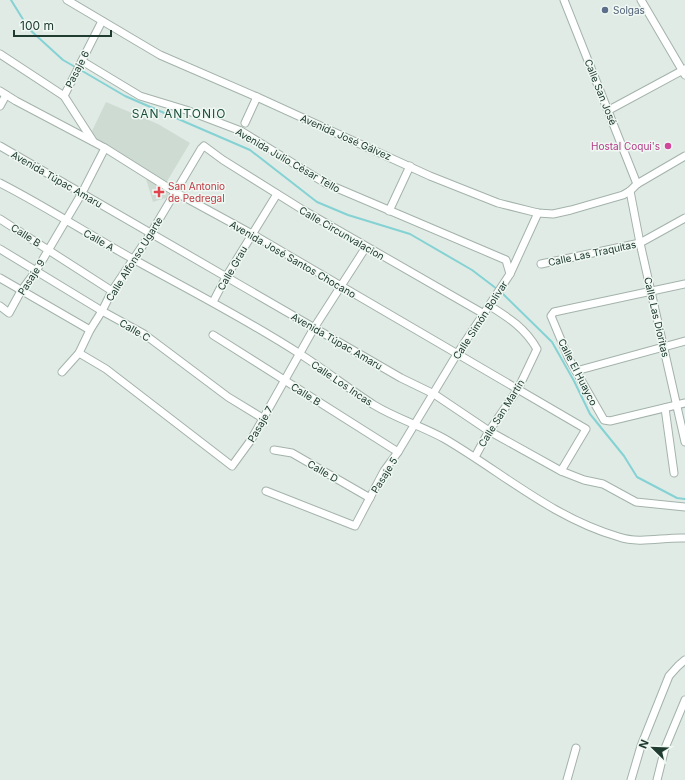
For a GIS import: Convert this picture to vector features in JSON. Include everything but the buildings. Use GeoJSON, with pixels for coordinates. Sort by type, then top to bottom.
{"type":"FeatureCollection","features":[{"type":"Feature","properties":{"kind":"street","name":"Avenida José Gálvez"},"geometry":{"type":"LineString","coordinates":[[67,0],[165,58],[485,198],[538,213],[553,214],[565,212],[623,195],[637,184],[685,156]]}},
{"type":"Feature","properties":{"kind":"street"},"geometry":{"type":"LineString","coordinates":[[608,110],[684,72],[641,0]]}},
{"type":"Feature","properties":{"kind":"street","name":"Calle San José"},"geometry":{"type":"LineString","coordinates":[[566,1],[637,184]]}},
{"type":"Feature","properties":{"kind":"street","name":"Pasaje 6"},"geometry":{"type":"LineString","coordinates":[[64,96],[102,21]]}},
{"type":"Feature","properties":{"kind":"street"},"geometry":{"type":"LineString","coordinates":[[0,54],[64,96],[93,142]]}},
{"type":"Feature","properties":{"kind":"street","name":"Avenida Julio César Tello"},"geometry":{"type":"LineString","coordinates":[[82,60],[140,96],[186,110],[241,131],[324,183],[506,260],[510,274]]}},
{"type":"Feature","properties":{"kind":"street"},"geometry":{"type":"LineString","coordinates":[[0,106],[3,93]]}},
{"type":"Feature","properties":{"kind":"street","name":"Avenida José Santos Chocano"},"geometry":{"type":"LineString","coordinates":[[3,93],[105,148],[175,192],[252,234],[586,429],[561,471]]}},
{"type":"Feature","properties":{"kind":"street"},"geometry":{"type":"LineString","coordinates":[[245,123],[257,97]]}},
{"type":"Feature","properties":{"kind":"street","name":"Avenida Túpac Amaru"},"geometry":{"type":"LineString","coordinates":[[0,146],[401,378],[434,394],[489,431],[561,471],[584,480],[604,484],[636,502],[685,507]]}},
{"type":"Feature","properties":{"kind":"street","name":"Calle Alfonso Ugarte"},"geometry":{"type":"LineString","coordinates":[[62,372],[79,353],[112,291],[204,146]]}},
{"type":"Feature","properties":{"kind":"street","name":"Calle Circunvalacion"},"geometry":{"type":"LineString","coordinates":[[204,146],[223,160],[277,194],[366,247],[484,314]]}},
{"type":"Feature","properties":{"kind":"street","name":"Pasaje 9"},"geometry":{"type":"LineString","coordinates":[[0,306],[9,313],[22,291],[36,272],[82,193],[105,148]]}},
{"type":"Feature","properties":{"kind":"street"},"geometry":{"type":"LineString","coordinates":[[389,211],[410,166]]}},
{"type":"Feature","properties":{"kind":"street","name":"Calle A"},"geometry":{"type":"LineString","coordinates":[[0,182],[65,221],[213,302]]}},
{"type":"Feature","properties":{"kind":"street","name":"Calle Las Dioritas"},"geometry":{"type":"LineString","coordinates":[[630,191],[640,243],[685,442]]}},
{"type":"Feature","properties":{"kind":"street","name":"Calle Grau"},"geometry":{"type":"LineString","coordinates":[[213,302],[226,277],[277,194]]}},
{"type":"Feature","properties":{"kind":"street","name":"Calle Simón Bolivar"},"geometry":{"type":"LineString","coordinates":[[414,425],[457,354],[510,274],[538,213]]}},
{"type":"Feature","properties":{"kind":"street","name":"Calle B"},"geometry":{"type":"LineString","coordinates":[[0,219],[112,291]]}},
{"type":"Feature","properties":{"kind":"street","name":"Calle Las Traquitas"},"geometry":{"type":"LineString","coordinates":[[541,264],[640,243],[684,221]]}},
{"type":"Feature","properties":{"kind":"street","name":"Pasaje 7"},"geometry":{"type":"LineString","coordinates":[[79,353],[106,369],[232,466],[264,419],[284,380],[314,328],[366,247]]}},
{"type":"Feature","properties":{"kind":"street","name":"Calle C"},"geometry":{"type":"LineString","coordinates":[[0,249],[102,311],[144,334],[228,397],[264,419]]}},
{"type":"Feature","properties":{"kind":"street"},"geometry":{"type":"LineString","coordinates":[[0,278],[90,330]]}},
{"type":"Feature","properties":{"kind":"street"},"geometry":{"type":"LineString","coordinates":[[651,291],[685,284]]}},
{"type":"Feature","properties":{"kind":"street","name":"Calle El Huayco"},"geometry":{"type":"LineString","coordinates":[[651,291],[554,312],[552,316],[569,359],[604,420],[610,421],[665,408]]}},
{"type":"Feature","properties":{"kind":"street","name":"Calle Los Incas"},"geometry":{"type":"LineString","coordinates":[[213,302],[300,354],[376,406],[414,425],[432,432],[475,457],[515,486],[558,512],[593,528],[621,538],[648,540],[685,538]]}},
{"type":"Feature","properties":{"kind":"street","name":"Calle San Martín"},"geometry":{"type":"LineString","coordinates":[[475,457],[489,431],[518,389],[537,348],[530,336],[490,306]]}},
{"type":"Feature","properties":{"kind":"street","name":"Calle B"},"geometry":{"type":"LineString","coordinates":[[213,335],[398,452]]}},
{"type":"Feature","properties":{"kind":"street"},"geometry":{"type":"LineString","coordinates":[[576,371],[685,341]]}},
{"type":"Feature","properties":{"kind":"street"},"geometry":{"type":"LineString","coordinates":[[674,473],[665,408],[685,403]]}},
{"type":"Feature","properties":{"kind":"street","name":"Pasaje 5"},"geometry":{"type":"LineString","coordinates":[[266,491],[355,526],[384,471],[398,452],[414,425]]}},
{"type":"Feature","properties":{"kind":"street","name":"Calle D"},"geometry":{"type":"LineString","coordinates":[[274,450],[292,453],[370,498]]}},
{"type":"Feature","properties":{"kind":"street"},"geometry":{"type":"LineString","coordinates":[[631,780],[641,746],[669,676],[685,660]]}},
{"type":"Feature","properties":{"kind":"street"},"geometry":{"type":"LineString","coordinates":[[657,780],[665,748],[685,700]]}},
{"type":"Feature","properties":{"kind":"street"},"geometry":{"type":"LineString","coordinates":[[567,780],[576,748]]}},
{"type":"Feature","properties":{"kind":"shaded area"},"geometry":{"type":"Polygon","coordinates":[[[106,102],[158,124],[190,143],[166,183],[94,137],[91,133],[106,102]]]}},
{"type":"Feature","properties":{"kind":"shaded area","name":"San Antonio de Pedregal"},"geometry":{"type":"Polygon","coordinates":[[[146,179],[167,188],[169,197],[153,202],[146,179]]]}},
{"type":"Feature","properties":{"kind":"waterway"},"geometry":{"type":"LineString","coordinates":[[11,0],[29,29],[63,60],[125,96],[250,150],[317,202],[348,215],[410,234],[472,270],[497,289]]}},
{"type":"Feature","properties":{"kind":"waterway"},"geometry":{"type":"LineString","coordinates":[[501,292],[552,342],[574,381],[590,414],[624,456],[637,477],[677,498],[685,499]]}},
{"type":"Feature","properties":{"kind":"place","name":"Solgas"},"geometry":{"type":"Point","coordinates":[605,10]}},
{"type":"Feature","properties":{"kind":"place","name":"Hostal Coqui's"},"geometry":{"type":"Point","coordinates":[668,146]}},
{"type":"Feature","properties":{"kind":"place","name":"San Antonio de Pedregal"},"geometry":{"type":"Point","coordinates":[159,192]}},
{"type":"Feature","properties":{"kind":"district","name":"SAN ANTONIO"},"geometry":{"type":"Point","coordinates":[179,113]}}]}
